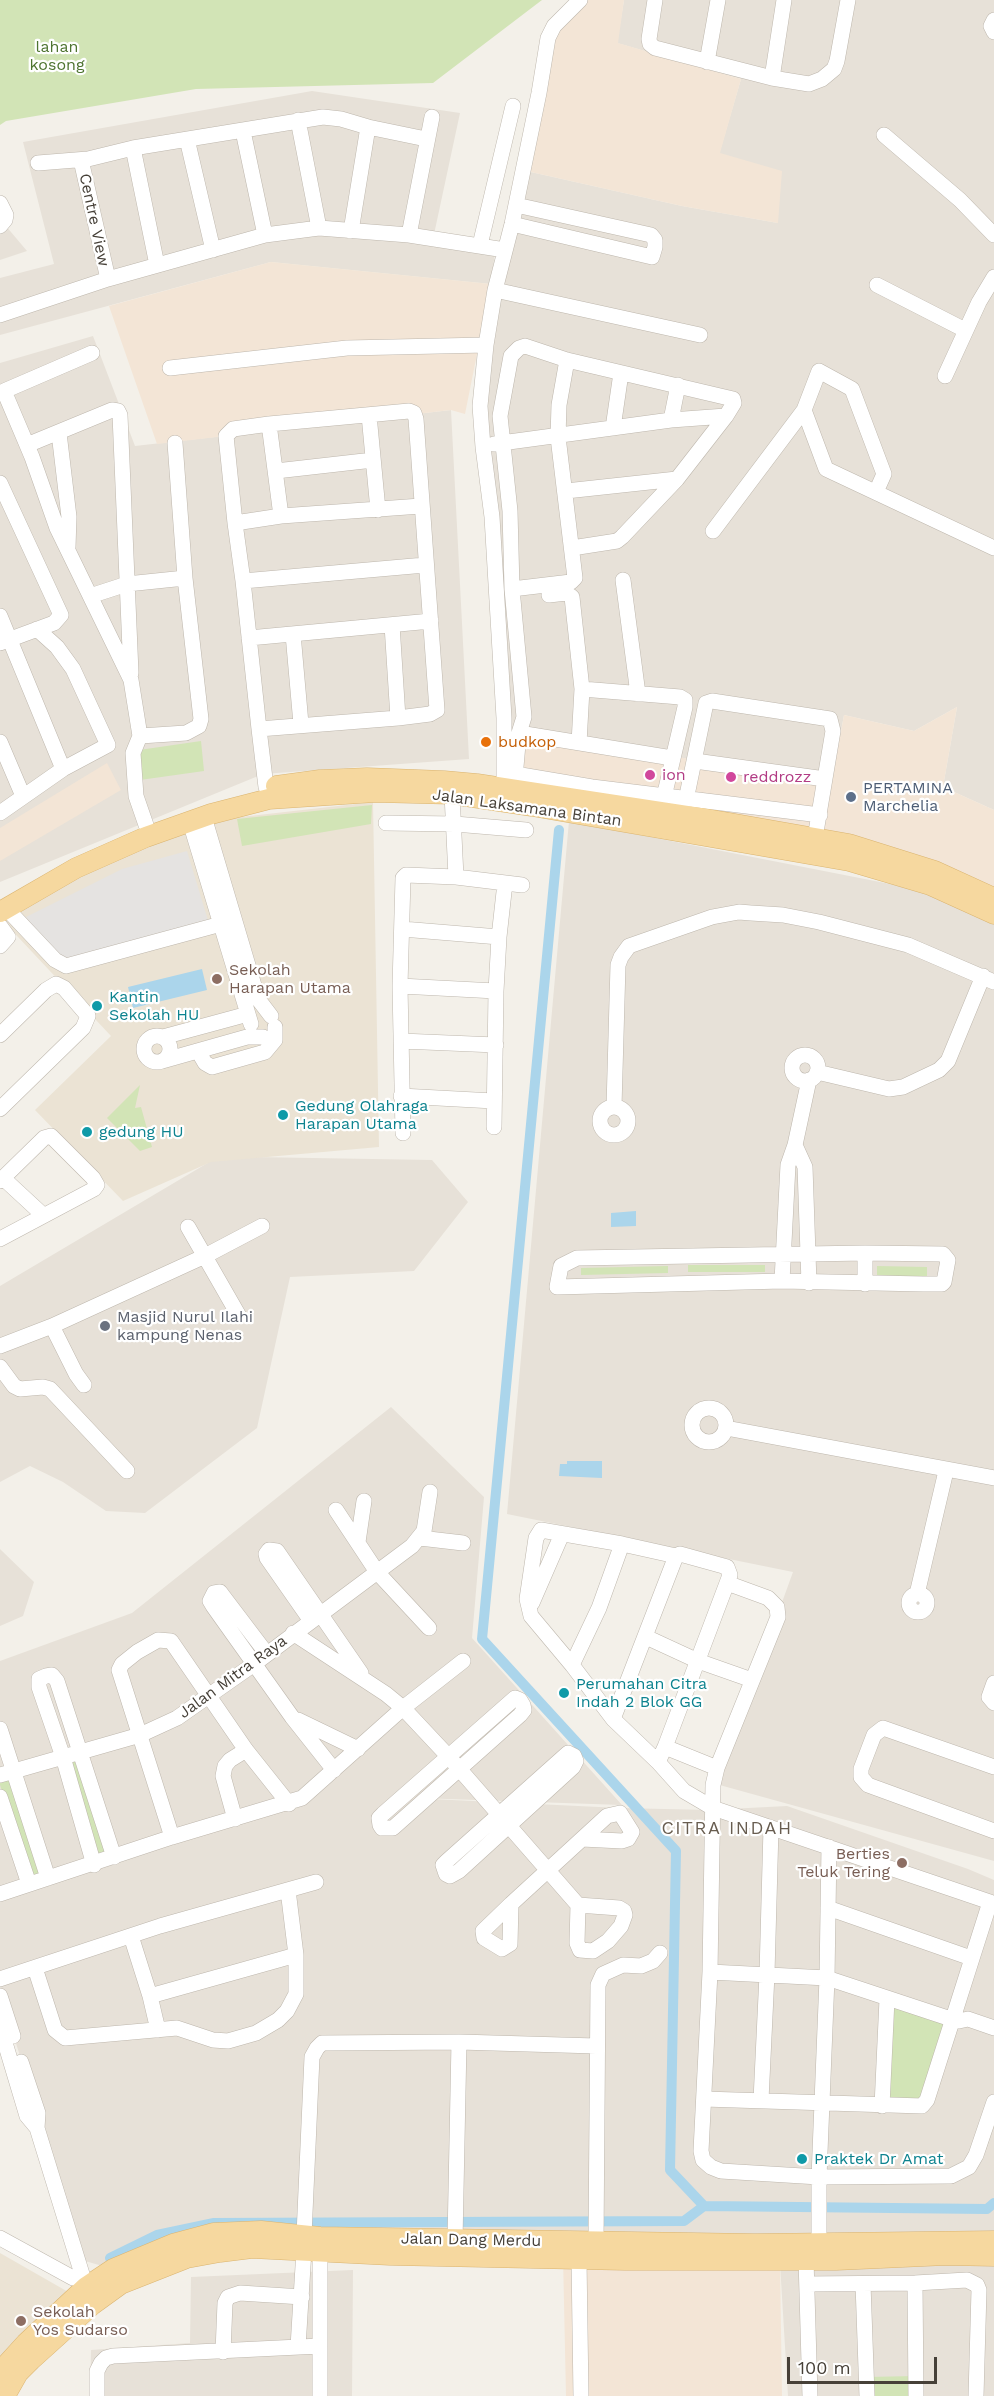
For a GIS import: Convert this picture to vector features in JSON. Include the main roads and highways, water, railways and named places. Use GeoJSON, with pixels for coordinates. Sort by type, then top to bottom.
{"type":"FeatureCollection","features":[{"type":"Feature","properties":{"kind":"main road","name":"Jalan Laksamana Bintan"},"geometry":{"type":"LineString","coordinates":[[2,911],[73,862],[146,825],[235,794],[266,787],[320,780],[367,778],[511,784],[591,794],[849,844],[935,871],[994,898]]}},
{"type":"Feature","properties":{"kind":"main road","name":"Jalan Laksamana Bintan"},"geometry":{"type":"LineString","coordinates":[[73,862],[197,819],[269,799],[375,792],[452,794],[572,812],[849,861],[930,885],[994,914]]}},
{"type":"Feature","properties":{"kind":"main road","name":"Jalan Dang Merdu"},"geometry":{"type":"LineString","coordinates":[[8,2372],[121,2284],[187,2258],[252,2248],[307,2235],[456,2228],[487,2248],[595,2228],[819,2244],[960,2248],[994,2256]]}},
{"type":"Feature","properties":{"kind":"main road","name":"Jalan Dang Merdu"},"geometry":{"type":"LineString","coordinates":[[5,2396],[8,2372],[84,2280],[173,2244],[214,2233],[261,2231],[487,2248],[579,2259],[806,2259],[960,2248],[994,2241]]}},
{"type":"Feature","properties":{"kind":"water"},"geometry":{"type":"Polygon","coordinates":[[[202,969],[207,990],[133,1008],[128,987],[202,969]]]}},
{"type":"Feature","properties":{"kind":"water"},"geometry":{"type":"Polygon","coordinates":[[[636,1211],[636,1226],[611,1227],[611,1213],[636,1211]]]}},
{"type":"Feature","properties":{"kind":"water"},"geometry":{"type":"Polygon","coordinates":[[[567,1461],[602,1461],[602,1478],[559,1476],[560,1464],[567,1464],[567,1461]]]}},
{"type":"Feature","properties":{"kind":"waterway"},"geometry":{"type":"LineString","coordinates":[[559,830],[482,1639],[676,1851],[670,2170],[704,2206]]}},
{"type":"Feature","properties":{"kind":"waterway"},"geometry":{"type":"LineString","coordinates":[[110,2258],[157,2235],[214,2223],[684,2221],[704,2206],[987,2209],[994,2203]]}},
{"type":"Feature","properties":{"kind":"place","name":"budkop"},"geometry":{"type":"Point","coordinates":[486,742]}},
{"type":"Feature","properties":{"kind":"place","name":"ion"},"geometry":{"type":"Point","coordinates":[650,775]}},
{"type":"Feature","properties":{"kind":"place","name":"reddrozz"},"geometry":{"type":"Point","coordinates":[731,777]}},
{"type":"Feature","properties":{"kind":"place","name":"PERTAMINA Marchelia"},"geometry":{"type":"Point","coordinates":[851,797]}},
{"type":"Feature","properties":{"kind":"place","name":"Sekolah Harapan Utama"},"geometry":{"type":"Point","coordinates":[217,979]}},
{"type":"Feature","properties":{"kind":"place","name":"Kantin Sekolah HU"},"geometry":{"type":"Point","coordinates":[97,1006]}},
{"type":"Feature","properties":{"kind":"place","name":"Gedung Olahraga Harapan Utama"},"geometry":{"type":"Point","coordinates":[283,1115]}},
{"type":"Feature","properties":{"kind":"place","name":"gedung HU"},"geometry":{"type":"Point","coordinates":[87,1132]}},
{"type":"Feature","properties":{"kind":"place","name":"Masjid Nurul Ilahi kampung Nenas"},"geometry":{"type":"Point","coordinates":[105,1326]}},
{"type":"Feature","properties":{"kind":"place","name":"Perumahan Citra Indah 2 Blok GG"},"geometry":{"type":"Point","coordinates":[564,1693]}},
{"type":"Feature","properties":{"kind":"place","name":"Berties Teluk Tering"},"geometry":{"type":"Point","coordinates":[902,1863]}},
{"type":"Feature","properties":{"kind":"place","name":"Praktek Dr Amat"},"geometry":{"type":"Point","coordinates":[802,2159]}},
{"type":"Feature","properties":{"kind":"place","name":"Sekolah Yos Sudarso"},"geometry":{"type":"Point","coordinates":[21,2321]}},
{"type":"Feature","properties":{"kind":"district","name":"CITRA INDAH"},"geometry":{"type":"Point","coordinates":[727,1829]}},
{"type":"Feature","properties":{"kind":"park label","name":"lahan kosong"},"geometry":{"type":"Point","coordinates":[57,56]}}]}
